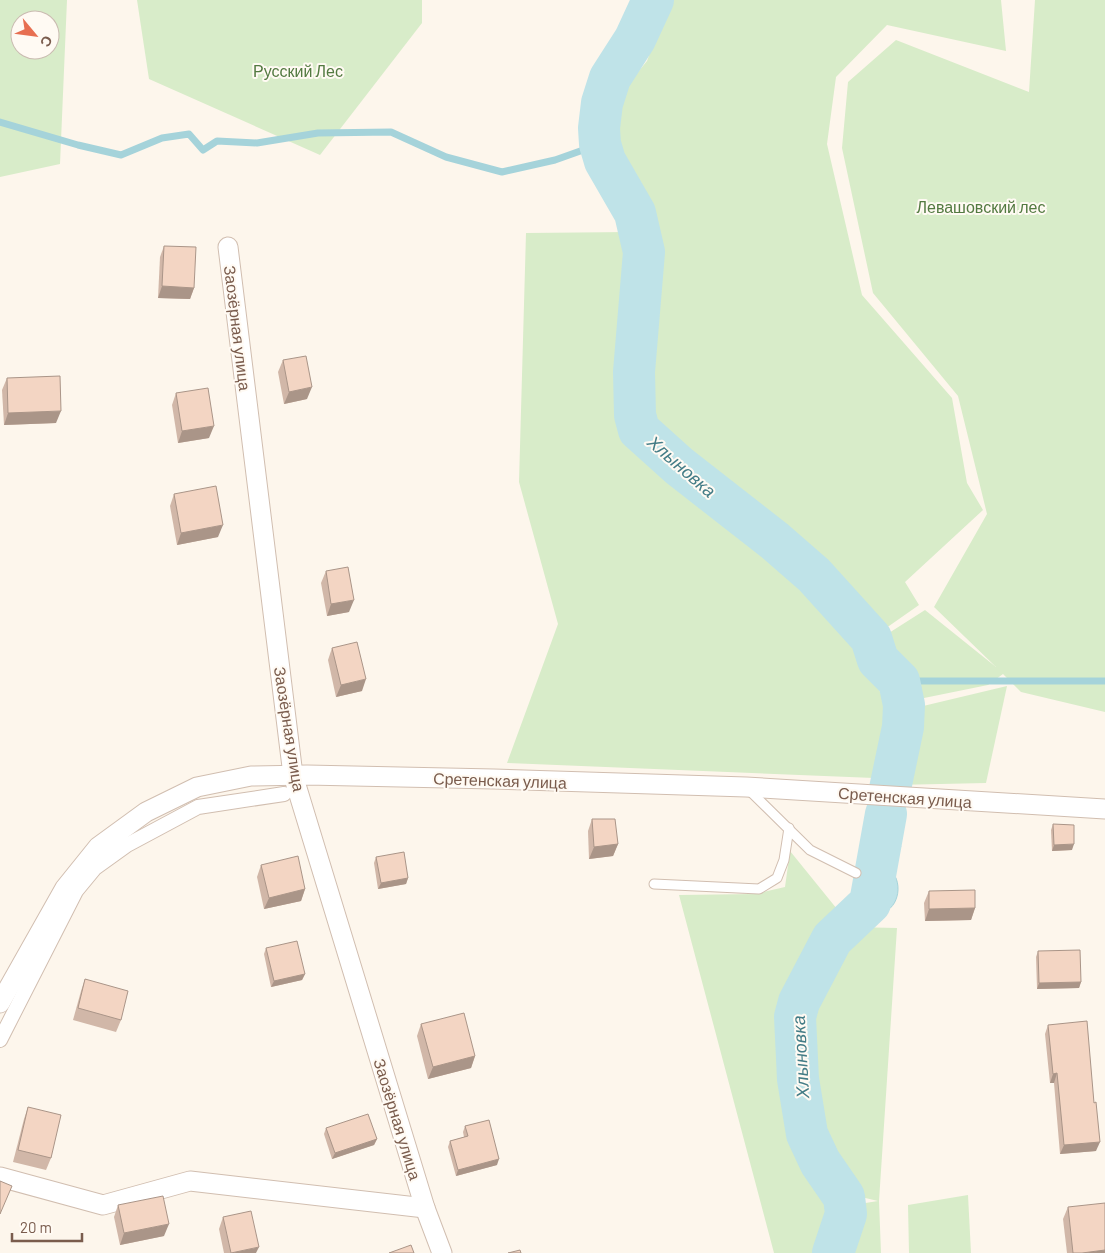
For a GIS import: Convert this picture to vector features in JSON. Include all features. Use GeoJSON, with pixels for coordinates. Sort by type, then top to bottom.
{"type":"FeatureCollection","features":[{"type":"Feature","properties":{"kind":"street","name":"Заозёрная улица"},"geometry":{"type":"LineString","coordinates":[[228,247],[293,775],[425,1208],[442,1253]]}},
{"type":"Feature","properties":{"kind":"street","name":"Сретенская улица"},"geometry":{"type":"LineString","coordinates":[[2,995],[65,888],[98,847],[146,812],[197,787],[251,776],[494,778],[746,787],[1105,809]]}},
{"type":"Feature","properties":{"kind":"street"},"geometry":{"type":"LineString","coordinates":[[0,1040],[76,891],[95,868],[127,845],[198,807],[284,794]]}},
{"type":"Feature","properties":{"kind":"street"},"geometry":{"type":"LineString","coordinates":[[0,1177],[103,1205],[190,1181],[425,1208]]}},
{"type":"Feature","properties":{"kind":"lane"},"geometry":{"type":"LineString","coordinates":[[746,787],[810,850],[856,873]]}},
{"type":"Feature","properties":{"kind":"lane"},"geometry":{"type":"LineString","coordinates":[[654,884],[759,889],[777,878],[784,860],[789,828]]}},
{"type":"Feature","properties":{"kind":"green space"},"geometry":{"type":"Polygon","coordinates":[[[0,0],[67,0],[60,164],[0,177],[0,0]]]}},
{"type":"Feature","properties":{"kind":"green space","name":"Русский Лес"},"geometry":{"type":"Polygon","coordinates":[[[137,0],[422,0],[422,23],[320,155],[149,79],[137,0]]]}},
{"type":"Feature","properties":{"kind":"green space"},"geometry":{"type":"Polygon","coordinates":[[[669,0],[1001,0],[1006,51],[887,25],[836,77],[827,144],[862,295],[952,398],[967,483],[983,510],[905,582],[919,605],[879,633],[791,532],[766,525],[731,487],[701,475],[671,449],[649,424],[642,380],[647,343],[648,288],[656,259],[653,233],[641,182],[612,153],[616,99],[647,61],[669,0]]]}},
{"type":"Feature","properties":{"kind":"green space","name":"Левашовский лес"},"geometry":{"type":"Polygon","coordinates":[[[1035,0],[1105,0],[1105,712],[1021,692],[1003,674],[988,685],[924,698],[899,681],[881,638],[925,610],[996,667],[934,607],[987,514],[958,396],[873,293],[842,148],[848,82],[896,40],[1029,92],[1035,0]]]}},
{"type":"Feature","properties":{"kind":"green space"},"geometry":{"type":"Polygon","coordinates":[[[629,232],[623,397],[628,433],[723,510],[846,619],[889,711],[874,778],[507,763],[558,624],[519,482],[526,233],[629,232]]]}},
{"type":"Feature","properties":{"kind":"green space"},"geometry":{"type":"Polygon","coordinates":[[[1007,686],[986,783],[895,785],[919,707],[1007,686]]]}},
{"type":"Feature","properties":{"kind":"green space"},"geometry":{"type":"Polygon","coordinates":[[[790,851],[837,909],[787,1016],[799,1137],[836,1202],[815,1253],[774,1253],[679,895],[755,894],[785,887],[790,851]]]}},
{"type":"Feature","properties":{"kind":"green space"},"geometry":{"type":"Polygon","coordinates":[[[852,927],[897,928],[879,1201],[881,1253],[843,1253],[853,1205],[878,1201],[857,1196],[821,1150],[807,1111],[804,1026],[809,991],[841,948],[852,927]]]}},
{"type":"Feature","properties":{"kind":"green space"},"geometry":{"type":"Polygon","coordinates":[[[968,1195],[971,1253],[909,1253],[908,1205],[968,1195]]]}},
{"type":"Feature","properties":{"kind":"water"},"geometry":{"type":"Polygon","coordinates":[[[901,846],[887,867],[895,876],[898,890],[897,897],[890,908],[879,912],[872,911],[867,919],[858,913],[870,882],[873,863],[880,849],[901,846]]]}},
{"type":"Feature","properties":{"kind":"building"},"geometry":{"type":"Polygon","coordinates":[[[164,246],[196,247],[194,288],[162,286],[164,246]]]}},
{"type":"Feature","properties":{"kind":"building"},"geometry":{"type":"Polygon","coordinates":[[[306,356],[312,387],[289,392],[283,360],[306,356]]]}},
{"type":"Feature","properties":{"kind":"building"},"geometry":{"type":"Polygon","coordinates":[[[60,376],[61,411],[8,413],[7,378],[60,376]]]}},
{"type":"Feature","properties":{"kind":"building"},"geometry":{"type":"Polygon","coordinates":[[[208,388],[214,426],[182,431],[176,393],[208,388]]]}},
{"type":"Feature","properties":{"kind":"building"},"geometry":{"type":"Polygon","coordinates":[[[216,486],[223,525],[181,533],[174,494],[216,486]]]}},
{"type":"Feature","properties":{"kind":"building"},"geometry":{"type":"Polygon","coordinates":[[[348,567],[354,600],[331,604],[326,571],[348,567]]]}},
{"type":"Feature","properties":{"kind":"building"},"geometry":{"type":"Polygon","coordinates":[[[357,642],[366,679],[341,685],[332,648],[357,642]]]}},
{"type":"Feature","properties":{"kind":"building"},"geometry":{"type":"Polygon","coordinates":[[[592,819],[615,819],[618,844],[594,847],[592,819]]]}},
{"type":"Feature","properties":{"kind":"building"},"geometry":{"type":"Polygon","coordinates":[[[1053,824],[1074,825],[1074,844],[1054,845],[1053,824]]]}},
{"type":"Feature","properties":{"kind":"building"},"geometry":{"type":"Polygon","coordinates":[[[404,852],[408,878],[381,883],[376,857],[404,852]]]}},
{"type":"Feature","properties":{"kind":"building"},"geometry":{"type":"Polygon","coordinates":[[[298,856],[305,889],[269,898],[261,865],[298,856]]]}},
{"type":"Feature","properties":{"kind":"building"},"geometry":{"type":"Polygon","coordinates":[[[975,890],[975,908],[929,909],[929,891],[975,890]]]}},
{"type":"Feature","properties":{"kind":"building"},"geometry":{"type":"Polygon","coordinates":[[[297,941],[305,974],[274,981],[266,948],[297,941]]]}},
{"type":"Feature","properties":{"kind":"building"},"geometry":{"type":"Polygon","coordinates":[[[1080,950],[1081,982],[1039,983],[1038,951],[1080,950]]]}},
{"type":"Feature","properties":{"kind":"building"},"geometry":{"type":"Polygon","coordinates":[[[85,979],[128,991],[121,1020],[78,1008],[85,979]]]}},
{"type":"Feature","properties":{"kind":"building"},"geometry":{"type":"Polygon","coordinates":[[[464,1013],[475,1056],[433,1067],[421,1024],[464,1013]]]}},
{"type":"Feature","properties":{"kind":"building"},"geometry":{"type":"Polygon","coordinates":[[[1087,1021],[1094,1103],[1096,1102],[1100,1142],[1064,1145],[1057,1073],[1053,1074],[1048,1025],[1087,1021]]]}},
{"type":"Feature","properties":{"kind":"building"},"geometry":{"type":"Polygon","coordinates":[[[28,1107],[61,1115],[51,1158],[18,1150],[28,1107]]]}},
{"type":"Feature","properties":{"kind":"building"},"geometry":{"type":"Polygon","coordinates":[[[368,1114],[377,1139],[335,1153],[326,1128],[368,1114]]]}},
{"type":"Feature","properties":{"kind":"building"},"geometry":{"type":"Polygon","coordinates":[[[489,1120],[499,1159],[458,1170],[450,1141],[468,1136],[465,1126],[489,1120]]]}},
{"type":"Feature","properties":{"kind":"building"},"geometry":{"type":"Polygon","coordinates":[[[0,1181],[12,1186],[0,1214],[0,1181]]]}},
{"type":"Feature","properties":{"kind":"building"},"geometry":{"type":"Polygon","coordinates":[[[163,1196],[169,1224],[124,1233],[118,1205],[163,1196]]]}},
{"type":"Feature","properties":{"kind":"building"},"geometry":{"type":"Polygon","coordinates":[[[1105,1203],[1105,1250],[1073,1253],[1068,1207],[1105,1203]]]}},
{"type":"Feature","properties":{"kind":"building"},"geometry":{"type":"Polygon","coordinates":[[[251,1211],[259,1247],[231,1253],[223,1217],[251,1211]]]}},
{"type":"Feature","properties":{"kind":"building"},"geometry":{"type":"Polygon","coordinates":[[[411,1245],[414,1253],[389,1253],[411,1245]]]}},
{"type":"Feature","properties":{"kind":"building"},"geometry":{"type":"Polygon","coordinates":[[[520,1250],[521,1253],[508,1253],[520,1250]]]}},
{"type":"Feature","properties":{"kind":"waterway","name":"Хлыновка"},"geometry":{"type":"LineString","coordinates":[[653,0],[635,39],[610,78],[602,103],[599,128],[600,144],[605,161],[635,213],[644,252],[634,372],[635,415],[639,430],[679,466],[775,541],[814,575],[871,638],[878,660],[899,681],[904,705],[903,727],[890,789]]}},
{"type":"Feature","properties":{"kind":"waterway"},"geometry":{"type":"LineString","coordinates":[[0,122],[78,145],[121,155],[162,138],[189,134],[203,150],[217,141],[257,143],[318,133],[391,132],[446,157],[502,172],[555,160],[600,144]]}},
{"type":"Feature","properties":{"kind":"waterway"},"geometry":{"type":"LineString","coordinates":[[899,681],[1105,681]]}},
{"type":"Feature","properties":{"kind":"waterway","name":"Хлыновка"},"geometry":{"type":"LineString","coordinates":[[833,1253],[846,1214],[844,1197],[820,1162],[807,1134],[798,1079],[795,1017],[799,1002],[832,939],[870,903],[886,814]]}}]}
